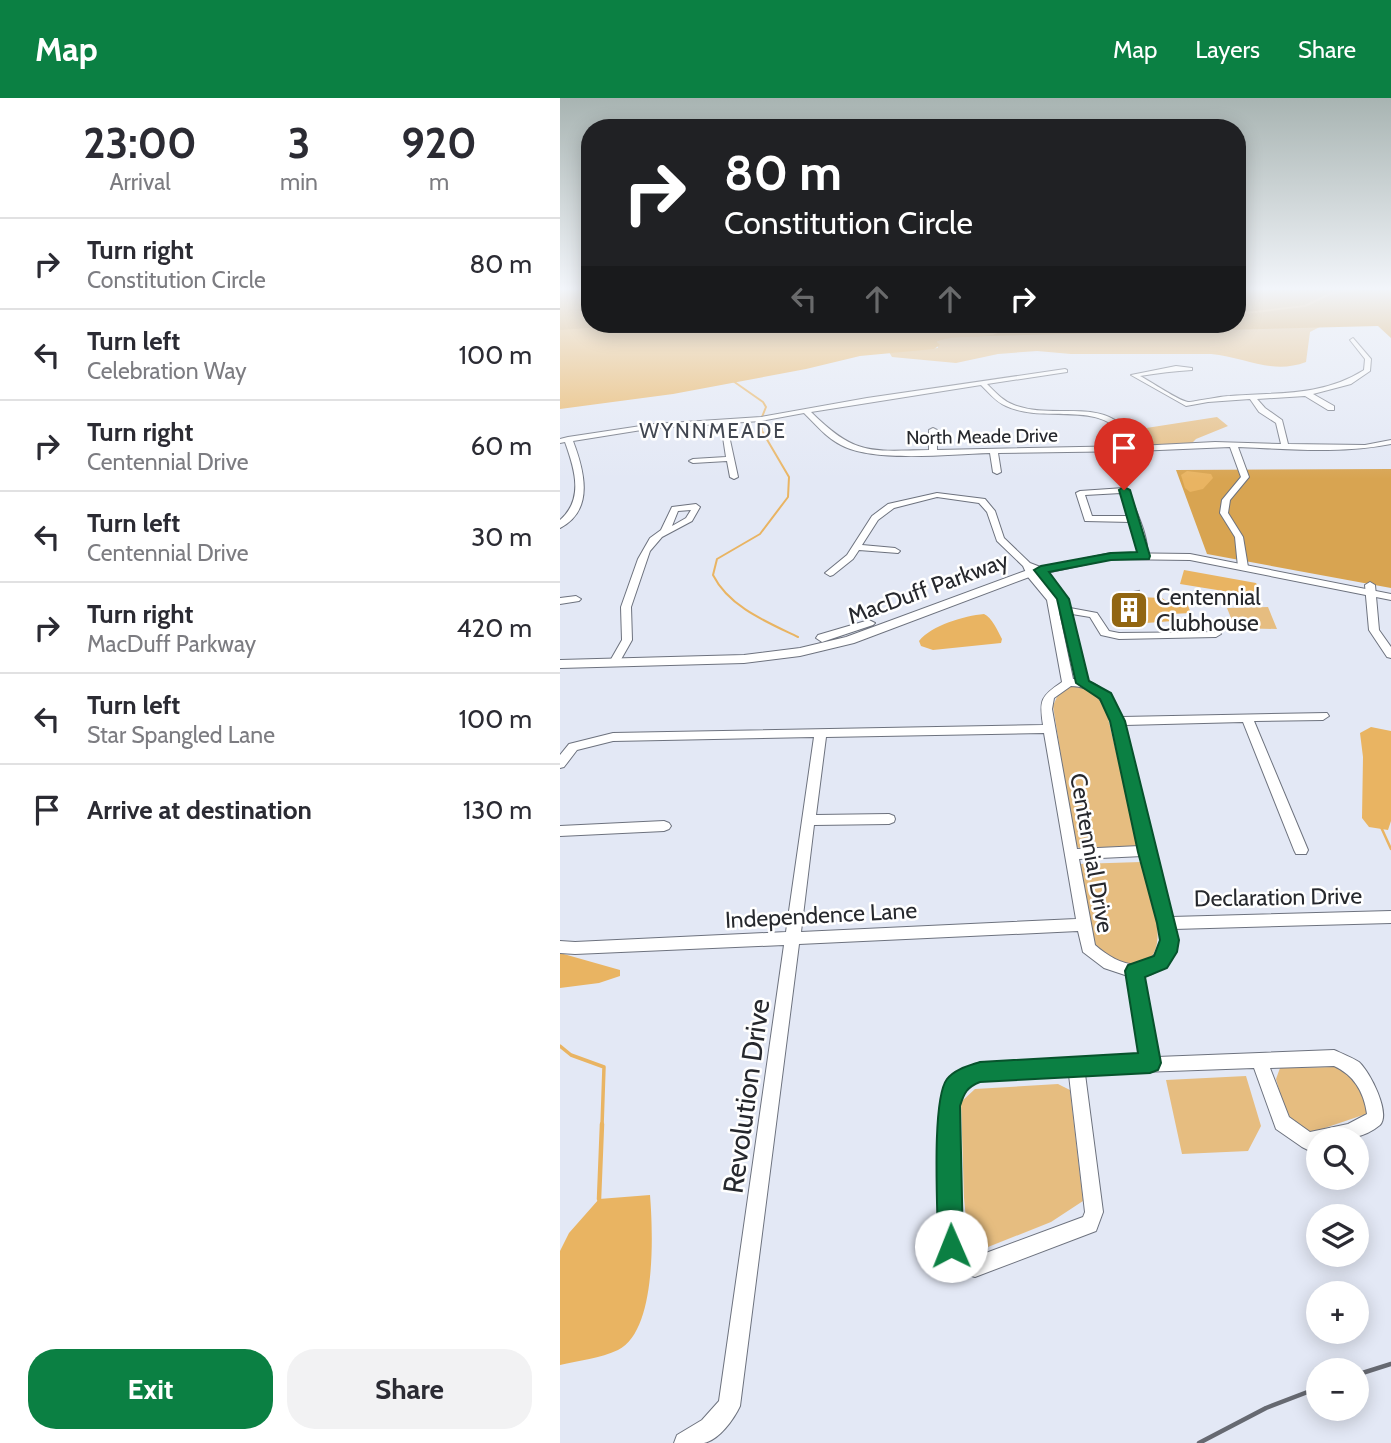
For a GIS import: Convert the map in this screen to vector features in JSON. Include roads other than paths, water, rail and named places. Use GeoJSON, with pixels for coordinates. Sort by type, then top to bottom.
{"type":"FeatureCollection","features":[{"type":"Feature","properties":{"kind":"street"},"geometry":{"type":"LineString","coordinates":[[1190,369],[1134,375],[1186,404],[1213,398],[1304,392],[1343,385],[1367,371],[1368,359],[1363,353]]}},
{"type":"Feature","properties":{"kind":"street"},"geometry":{"type":"LineString","coordinates":[[560,525],[574,513],[582,488],[564,440],[654,426],[725,422],[807,412],[867,400],[1065,371]]}},
{"type":"Feature","properties":{"kind":"street"},"geometry":{"type":"LineString","coordinates":[[982,383],[998,399],[1021,409],[1084,412],[1110,420],[1131,436],[1136,449]]}},
{"type":"Feature","properties":{"kind":"street"},"geometry":{"type":"LineString","coordinates":[[1304,392],[1331,408]]}},
{"type":"Feature","properties":{"kind":"street"},"geometry":{"type":"LineString","coordinates":[[1251,396],[1262,410],[1279,422],[1285,446]]}},
{"type":"Feature","properties":{"kind":"street","name":"North Meade Drive"},"geometry":{"type":"LineString","coordinates":[[807,412],[838,443],[855,450],[878,453],[1136,449],[1233,444],[1355,447],[1391,442]]}},
{"type":"Feature","properties":{"kind":"street"},"geometry":{"type":"LineString","coordinates":[[725,422],[734,477]]}},
{"type":"Feature","properties":{"kind":"street"},"geometry":{"type":"LineString","coordinates":[[933,430],[933,453]]}},
{"type":"Feature","properties":{"kind":"street"},"geometry":{"type":"LineString","coordinates":[[1233,444],[1245,477],[1226,500],[1224,513],[1239,537],[1242,564]]}},
{"type":"Feature","properties":{"kind":"street"},"geometry":{"type":"LineString","coordinates":[[994,452],[997,472]]}},
{"type":"Feature","properties":{"kind":"street"},"geometry":{"type":"LineString","coordinates":[[693,461],[729,459]]}},
{"type":"Feature","properties":{"kind":"street"},"geometry":{"type":"LineString","coordinates":[[1120,478],[1144,553]]}},
{"type":"Feature","properties":{"kind":"street"},"geometry":{"type":"LineString","coordinates":[[1124,490],[1080,493],[1088,519],[1134,519]]}},
{"type":"Feature","properties":{"kind":"street"},"geometry":{"type":"LineString","coordinates":[[830,573],[858,547],[875,518],[891,506],[927,496],[956,496],[982,501],[989,507],[1000,539],[1032,569],[1059,608],[1083,683]]}},
{"type":"Feature","properties":{"kind":"street"},"geometry":{"type":"LineString","coordinates":[[618,657],[627,640],[628,598],[650,544],[665,532]]}},
{"type":"Feature","properties":{"kind":"street"},"geometry":{"type":"LineString","coordinates":[[858,547],[895,551]]}},
{"type":"Feature","properties":{"kind":"street","name":"MacDuff Parkway"},"geometry":{"type":"LineString","coordinates":[[560,658],[744,659],[800,652],[850,640],[1032,569],[1091,552],[1189,552],[1370,589],[1391,597]]}},
{"type":"Feature","properties":{"kind":"street","name":"MacDuff Parkway"},"geometry":{"type":"LineString","coordinates":[[1370,589],[1391,588]]}},
{"type":"Feature","properties":{"kind":"street"},"geometry":{"type":"LineString","coordinates":[[1370,589],[1374,630],[1391,654]]}},
{"type":"Feature","properties":{"kind":"street"},"geometry":{"type":"LineString","coordinates":[[560,601],[576,598]]}},
{"type":"Feature","properties":{"kind":"street"},"geometry":{"type":"LineString","coordinates":[[1059,608],[1093,615],[1105,633],[1119,636],[1216,634]]}},
{"type":"Feature","properties":{"kind":"street"},"geometry":{"type":"LineString","coordinates":[[1059,608],[1068,683],[1083,683],[1106,696],[1118,721],[1166,923],[1169,940],[1167,952],[1160,962],[1135,971],[1150,1063]]}},
{"type":"Feature","properties":{"kind":"street","name":"MacDuff Parkway"},"geometry":{"type":"LineString","coordinates":[[560,664],[618,657]]}},
{"type":"Feature","properties":{"kind":"street","name":"Centennial Drive"},"geometry":{"type":"LineString","coordinates":[[1068,683],[1056,689],[1046,700],[1088,948],[1099,960],[1115,969],[1135,971]]}},
{"type":"Feature","properties":{"kind":"street"},"geometry":{"type":"LineString","coordinates":[[1118,721],[1323,716]]}},
{"type":"Feature","properties":{"kind":"street"},"geometry":{"type":"LineString","coordinates":[[1247,718],[1301,850]]}},
{"type":"Feature","properties":{"kind":"street"},"geometry":{"type":"LineString","coordinates":[[560,764],[573,747],[613,737],[1049,729]]}},
{"type":"Feature","properties":{"kind":"street","name":"Revolution Drive"},"geometry":{"type":"LineString","coordinates":[[685,1443],[710,1428],[729,1406],[820,735]]}},
{"type":"Feature","properties":{"kind":"street"},"geometry":{"type":"LineString","coordinates":[[810,820],[889,819]]}},
{"type":"Feature","properties":{"kind":"street"},"geometry":{"type":"LineString","coordinates":[[560,831],[664,826]]}},
{"type":"Feature","properties":{"kind":"street"},"geometry":{"type":"LineString","coordinates":[[1070,854],[1147,852]]}},
{"type":"Feature","properties":{"kind":"street","name":"Declaration Drive"},"geometry":{"type":"LineString","coordinates":[[1166,923],[1391,918]]}},
{"type":"Feature","properties":{"kind":"street","name":"Independence Lane"},"geometry":{"type":"LineString","coordinates":[[560,947],[794,940],[1083,925]]}},
{"type":"Feature","properties":{"kind":"street"},"geometry":{"type":"LineString","coordinates":[[1076,1066],[1094,1212],[1089,1224],[975,1267],[964,1264],[951,1246],[949,1106],[954,1088],[964,1078],[980,1072],[1076,1066],[1150,1063],[1334,1058],[1349,1063],[1363,1077],[1375,1104],[1376,1118],[1360,1127]]}},
{"type":"Feature","properties":{"kind":"street"},"geometry":{"type":"LineString","coordinates":[[1259,1060],[1282,1122],[1306,1140]]}},
{"type":"Feature","properties":{"kind":"waterway"},"geometry":{"type":"LineString","coordinates":[[733,381],[763,402],[766,407],[762,417]]}},
{"type":"Feature","properties":{"kind":"waterway"},"geometry":{"type":"LineString","coordinates":[[761,420],[762,431],[789,477],[788,497],[760,534],[717,559],[713,575],[739,605],[798,637]]}},
{"type":"Feature","properties":{"kind":"waterway"},"geometry":{"type":"LineString","coordinates":[[1381,827],[1391,849]]}},
{"type":"Feature","properties":{"kind":"waterway"},"geometry":{"type":"LineString","coordinates":[[560,1046],[571,1055],[604,1067],[602,1126]]}},
{"type":"Feature","properties":{"kind":"waterway"},"geometry":{"type":"LineString","coordinates":[[599,1199],[602,1124]]}},
{"type":"Feature","properties":{"kind":"railway"},"geometry":{"type":"LineString","coordinates":[[1369,1371],[1391,1364]]}},
{"type":"Feature","properties":{"kind":"railway"},"geometry":{"type":"LineString","coordinates":[[1199,1443],[1266,1408],[1306,1393]]}},
{"type":"Feature","properties":{"kind":"place","name":"Centennial Clubhouse"},"geometry":{"type":"Point","coordinates":[1129,610]}},
{"type":"Feature","properties":{"kind":"district","name":"WYNNMEADE"},"geometry":{"type":"Point","coordinates":[713,431]}}]}
